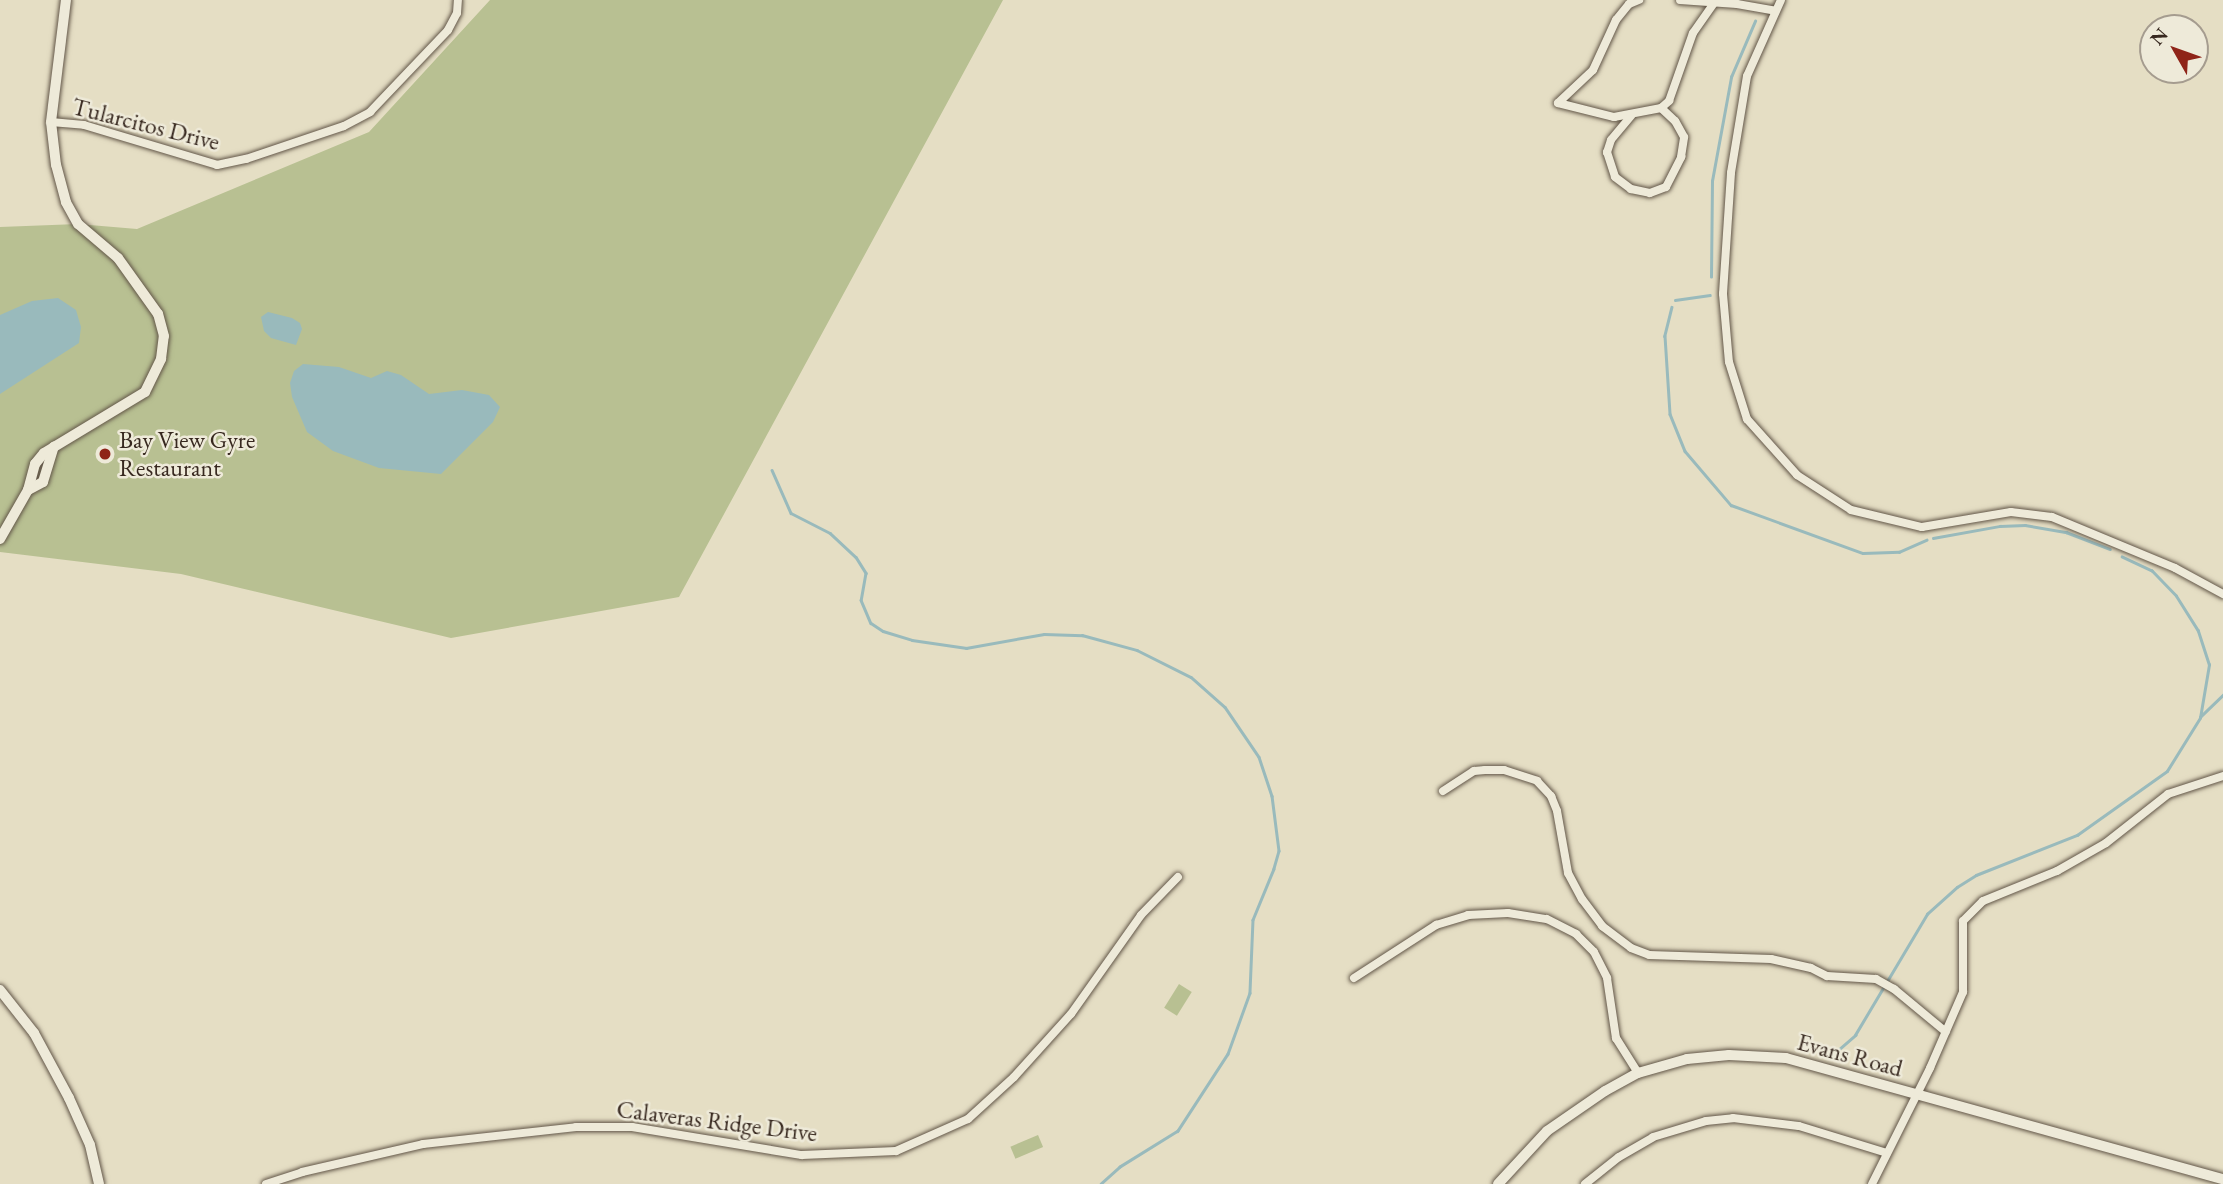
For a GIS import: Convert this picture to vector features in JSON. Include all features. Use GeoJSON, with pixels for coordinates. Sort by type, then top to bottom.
{"type":"FeatureCollection","features":[{"type":"Feature","properties":{"kind":"street"},"geometry":{"type":"LineString","coordinates":[[1,534],[28,490],[43,482],[54,447],[145,392],[158,371],[164,336],[158,314],[141,286],[118,258],[78,224],[66,202],[56,165],[51,122],[66,0]]}},
{"type":"Feature","properties":{"kind":"street","name":"Tularcitos Drive"},"geometry":{"type":"LineString","coordinates":[[51,122],[84,125],[217,165],[246,159],[344,126],[370,112],[448,30],[457,13],[458,0]]}},
{"type":"Feature","properties":{"kind":"street"},"geometry":{"type":"LineString","coordinates":[[1639,0],[1629,4],[1616,20],[1593,70],[1558,103],[1614,117],[1631,116],[1661,108],[1669,101],[1693,33],[1714,3]]}},
{"type":"Feature","properties":{"kind":"street"},"geometry":{"type":"LineString","coordinates":[[1680,0],[1775,12]]}},
{"type":"Feature","properties":{"kind":"street"},"geometry":{"type":"LineString","coordinates":[[1781,0],[1747,76],[1731,173],[1723,294],[1728,362],[1747,419],[1797,475],[1850,510],[1922,527],[2011,512],[2052,517],[2175,568],[2223,594]]}},
{"type":"Feature","properties":{"kind":"street"},"geometry":{"type":"LineString","coordinates":[[1631,116],[1611,140],[1607,152],[1615,177],[1631,189],[1650,193],[1666,187],[1681,157],[1684,137],[1675,121],[1661,108]]}},
{"type":"Feature","properties":{"kind":"street"},"geometry":{"type":"LineString","coordinates":[[1443,791],[1474,771],[1504,770],[1537,781],[1551,796],[1557,811],[1568,873],[1582,899],[1608,932],[1631,948],[1649,955],[1771,959],[1811,968],[1827,976],[1881,981],[1891,986],[1946,1032]]}},
{"type":"Feature","properties":{"kind":"street"},"geometry":{"type":"LineString","coordinates":[[1872,1184],[1963,992],[1963,920],[1983,901],[2057,871],[2106,843],[2168,794],[2223,776]]}},
{"type":"Feature","properties":{"kind":"street","name":"Calaveras Ridge Drive"},"geometry":{"type":"LineString","coordinates":[[265,1184],[302,1172],[423,1144],[576,1127],[632,1127],[802,1155],[896,1151],[968,1119],[1014,1077],[1071,1014],[1141,915],[1178,877]]}},
{"type":"Feature","properties":{"kind":"street"},"geometry":{"type":"LineString","coordinates":[[1354,978],[1436,925],[1457,918],[1479,913],[1508,913],[1547,919],[1576,934],[1594,952],[1606,978],[1616,1038],[1637,1073]]}},
{"type":"Feature","properties":{"kind":"street"},"geometry":{"type":"LineString","coordinates":[[0,990],[34,1033],[64,1087],[90,1145],[99,1184]]}},
{"type":"Feature","properties":{"kind":"street","name":"Evans Road"},"geometry":{"type":"LineString","coordinates":[[1498,1184],[1547,1130],[1637,1073],[1687,1059],[1768,1055],[2223,1179]]}},
{"type":"Feature","properties":{"kind":"street"},"geometry":{"type":"LineString","coordinates":[[1585,1184],[1619,1157],[1653,1137],[1706,1121],[1733,1118],[1799,1126],[1887,1153]]}},
{"type":"Feature","properties":{"kind":"green space"},"geometry":{"type":"Polygon","coordinates":[[[490,0],[1003,0],[679,597],[451,638],[181,574],[0,552],[0,227],[78,224],[137,229],[369,132],[490,0]]]}},
{"type":"Feature","properties":{"kind":"green space"},"geometry":{"type":"Polygon","coordinates":[[[1179,984],[1192,992],[1177,1016],[1164,1008],[1179,984]]]}},
{"type":"Feature","properties":{"kind":"green space"},"geometry":{"type":"Polygon","coordinates":[[[1038,1135],[1043,1147],[1015,1159],[1010,1147],[1038,1135]]]}},
{"type":"Feature","properties":{"kind":"water"},"geometry":{"type":"Polygon","coordinates":[[[58,298],[76,310],[81,327],[79,343],[0,394],[0,315],[32,301],[58,298]]]}},
{"type":"Feature","properties":{"kind":"water"},"geometry":{"type":"Polygon","coordinates":[[[268,312],[292,318],[300,323],[302,329],[296,345],[271,338],[264,331],[261,317],[268,312]]]}},
{"type":"Feature","properties":{"kind":"water"},"geometry":{"type":"Polygon","coordinates":[[[303,364],[339,367],[371,378],[387,371],[401,375],[429,394],[462,390],[489,395],[500,407],[493,422],[441,474],[379,468],[333,451],[307,432],[292,397],[290,383],[294,371],[303,364]]]}},
{"type":"Feature","properties":{"kind":"waterway"},"geometry":{"type":"LineString","coordinates":[[1711,277],[1712,181],[1731,77],[1755,21]]}},
{"type":"Feature","properties":{"kind":"waterway"},"geometry":{"type":"LineString","coordinates":[[1675,300],[1710,295]]}},
{"type":"Feature","properties":{"kind":"waterway"},"geometry":{"type":"LineString","coordinates":[[1672,307],[1665,336],[1670,414],[1685,451],[1731,505],[1863,553],[1899,552],[1926,540]]}},
{"type":"Feature","properties":{"kind":"waterway"},"geometry":{"type":"LineString","coordinates":[[772,470],[791,513],[830,533],[856,557],[866,573],[861,600],[871,623],[883,631],[912,640],[966,648],[1044,634],[1082,635],[1137,650],[1191,677],[1225,707],[1259,757],[1272,796],[1279,851],[1253,920],[1250,993],[1228,1054],[1178,1131],[1120,1167],[1101,1184]]}},
{"type":"Feature","properties":{"kind":"waterway"},"geometry":{"type":"LineString","coordinates":[[1933,538],[2000,526],[2025,525],[2066,532],[2110,549]]}},
{"type":"Feature","properties":{"kind":"waterway"},"geometry":{"type":"LineString","coordinates":[[1829,1058],[1855,1035],[1927,914],[1957,887],[1976,875],[2077,835],[2167,771],[2200,718],[2209,665],[2198,631],[2176,596],[2152,571],[2122,557]]}},
{"type":"Feature","properties":{"kind":"waterway"},"geometry":{"type":"LineString","coordinates":[[2200,717],[2223,695]]}},
{"type":"Feature","properties":{"kind":"place","name":"Bay View Gyre Restaurant"},"geometry":{"type":"Point","coordinates":[105,454]}}]}
